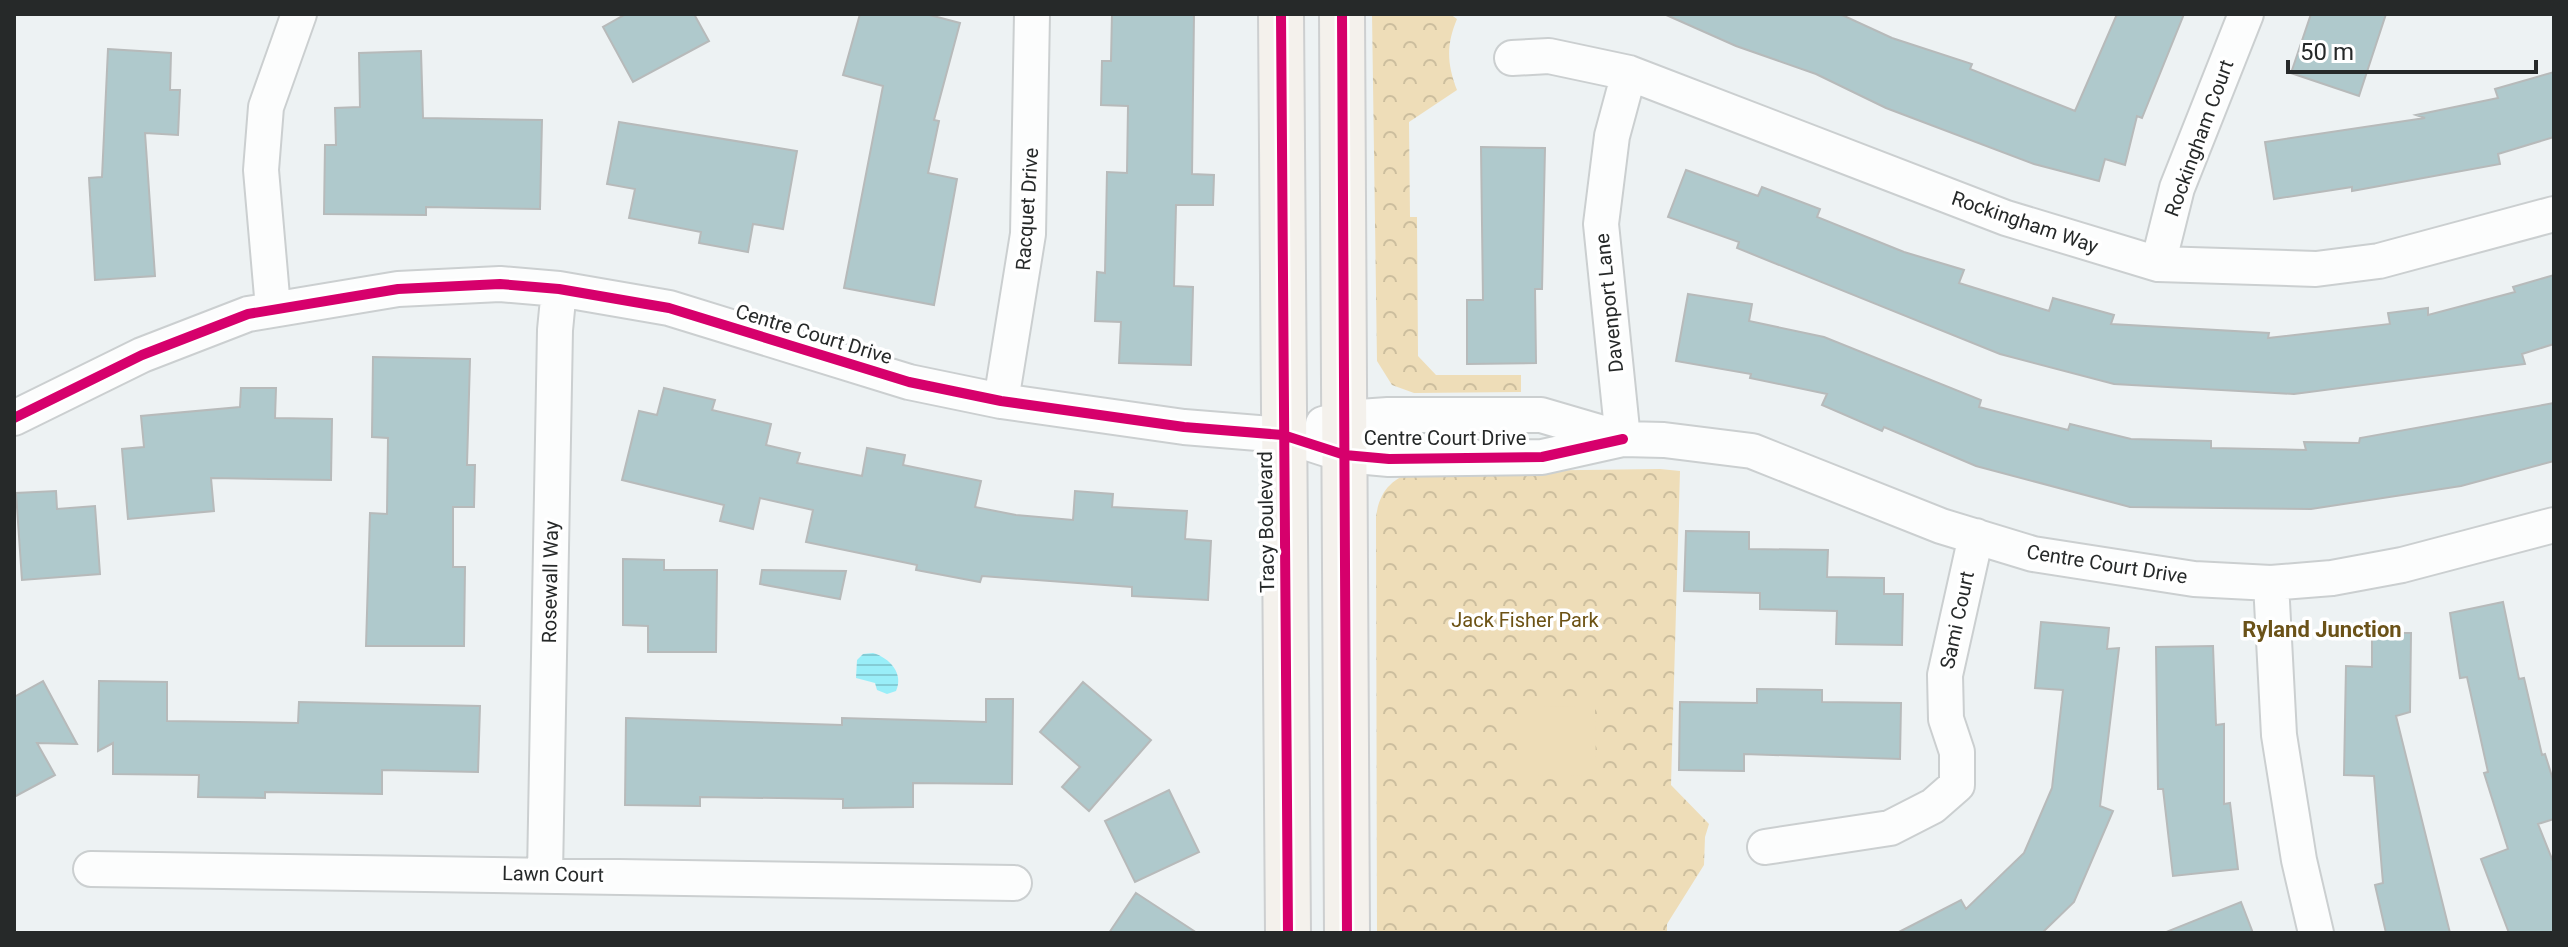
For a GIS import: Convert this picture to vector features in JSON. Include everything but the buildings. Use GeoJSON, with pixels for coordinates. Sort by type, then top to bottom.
{"type":"FeatureCollection","features":[{"type":"Feature","properties":{"kind":"main road","name":"Tracy Boulevard"},"geometry":{"type":"LineString","coordinates":[[1281,14],[1288,933]]}},
{"type":"Feature","properties":{"kind":"main road"},"geometry":{"type":"LineString","coordinates":[[1342,14],[1347,933]]}},
{"type":"Feature","properties":{"kind":"street"},"geometry":{"type":"LineString","coordinates":[[273,308],[261,170],[266,107],[299,14]]}},
{"type":"Feature","properties":{"kind":"street","name":"Racquet Drive"},"geometry":{"type":"LineString","coordinates":[[1001,401],[1028,234],[1032,14]]}},
{"type":"Feature","properties":{"kind":"street","name":"Rockingham Court"},"geometry":{"type":"LineString","coordinates":[[2158,264],[2177,188],[2246,14]]}},
{"type":"Feature","properties":{"kind":"street","name":"Rockingham Way"},"geometry":{"type":"LineString","coordinates":[[1512,58],[1549,56],[1629,73],[2006,218],[2158,264],[2332,267],[2379,261],[2554,214]]}},
{"type":"Feature","properties":{"kind":"street","name":"Davenport Lane"},"geometry":{"type":"LineString","coordinates":[[1623,439],[1601,224],[1612,136],[1629,73]]}},
{"type":"Feature","properties":{"kind":"street","name":"Centre Court Drive"},"geometry":{"type":"LineString","coordinates":[[14,418],[142,355],[273,308],[398,289],[500,284],[559,289],[669,308],[879,373],[1001,401],[1184,427],[1283,435],[1345,436],[1389,459],[1542,457],[1623,439],[1664,440],[1752,451],[1976,536],[2033,554],[2194,579],[2271,583],[2332,578],[2402,565],[2554,525]]}},
{"type":"Feature","properties":{"kind":"street","name":"Rosewall Way"},"geometry":{"type":"LineString","coordinates":[[545,874],[554,345],[559,289]]}},
{"type":"Feature","properties":{"kind":"street","name":"Sami Court"},"geometry":{"type":"LineString","coordinates":[[1765,847],[1890,828],[1933,806],[1957,785],[1957,752],[1946,719],[1945,675],[1976,536]]}},
{"type":"Feature","properties":{"kind":"street"},"geometry":{"type":"LineString","coordinates":[[2271,583],[2279,735],[2299,860],[2316,933]]}},
{"type":"Feature","properties":{"kind":"street","name":"Lawn Court"},"geometry":{"type":"LineString","coordinates":[[91,869],[1014,883]]}},
{"type":"Feature","properties":{"kind":"green space"},"geometry":{"type":"Polygon","coordinates":[[[1372,14],[1450,14],[1457,19],[1449,54],[1457,90],[1409,122],[1410,217],[1417,217],[1418,356],[1436,375],[1521,375],[1521,392],[1414,393],[1392,385],[1377,361],[1372,14]]]}},
{"type":"Feature","properties":{"kind":"green space","name":"Jack Fisher Park"},"geometry":{"type":"Polygon","coordinates":[[[1680,471],[1671,785],[1709,824],[1704,865],[1667,924],[1667,933],[1377,933],[1376,517],[1384,493],[1400,478],[1416,472],[1680,471]]]}},
{"type":"Feature","properties":{"kind":"green space"},"geometry":{"type":"Polygon","coordinates":[[[1595,706],[1596,775],[1522,776],[1522,707],[1595,706]]]}},
{"type":"Feature","properties":{"kind":"water"},"geometry":{"type":"Polygon","coordinates":[[[873,653],[894,668],[898,679],[896,691],[887,694],[877,690],[875,683],[856,678],[857,660],[863,654],[873,653]]]}},
{"type":"Feature","properties":{"kind":"cycle path"},"geometry":{"type":"LineString","coordinates":[[1281,14],[1288,933]]}},
{"type":"Feature","properties":{"kind":"cycle path"},"geometry":{"type":"LineString","coordinates":[[1342,14],[1347,933]]}},
{"type":"Feature","properties":{"kind":"cycle path"},"geometry":{"type":"LineString","coordinates":[[14,418],[142,355],[248,314],[398,289],[500,284],[559,289],[669,308],[909,382],[1001,401],[1184,427],[1283,435],[1345,455],[1389,459],[1542,457],[1623,439]]}},
{"type":"Feature","properties":{"kind":"district","name":"Ryland Junction"},"geometry":{"type":"Point","coordinates":[2322,629]}}]}
